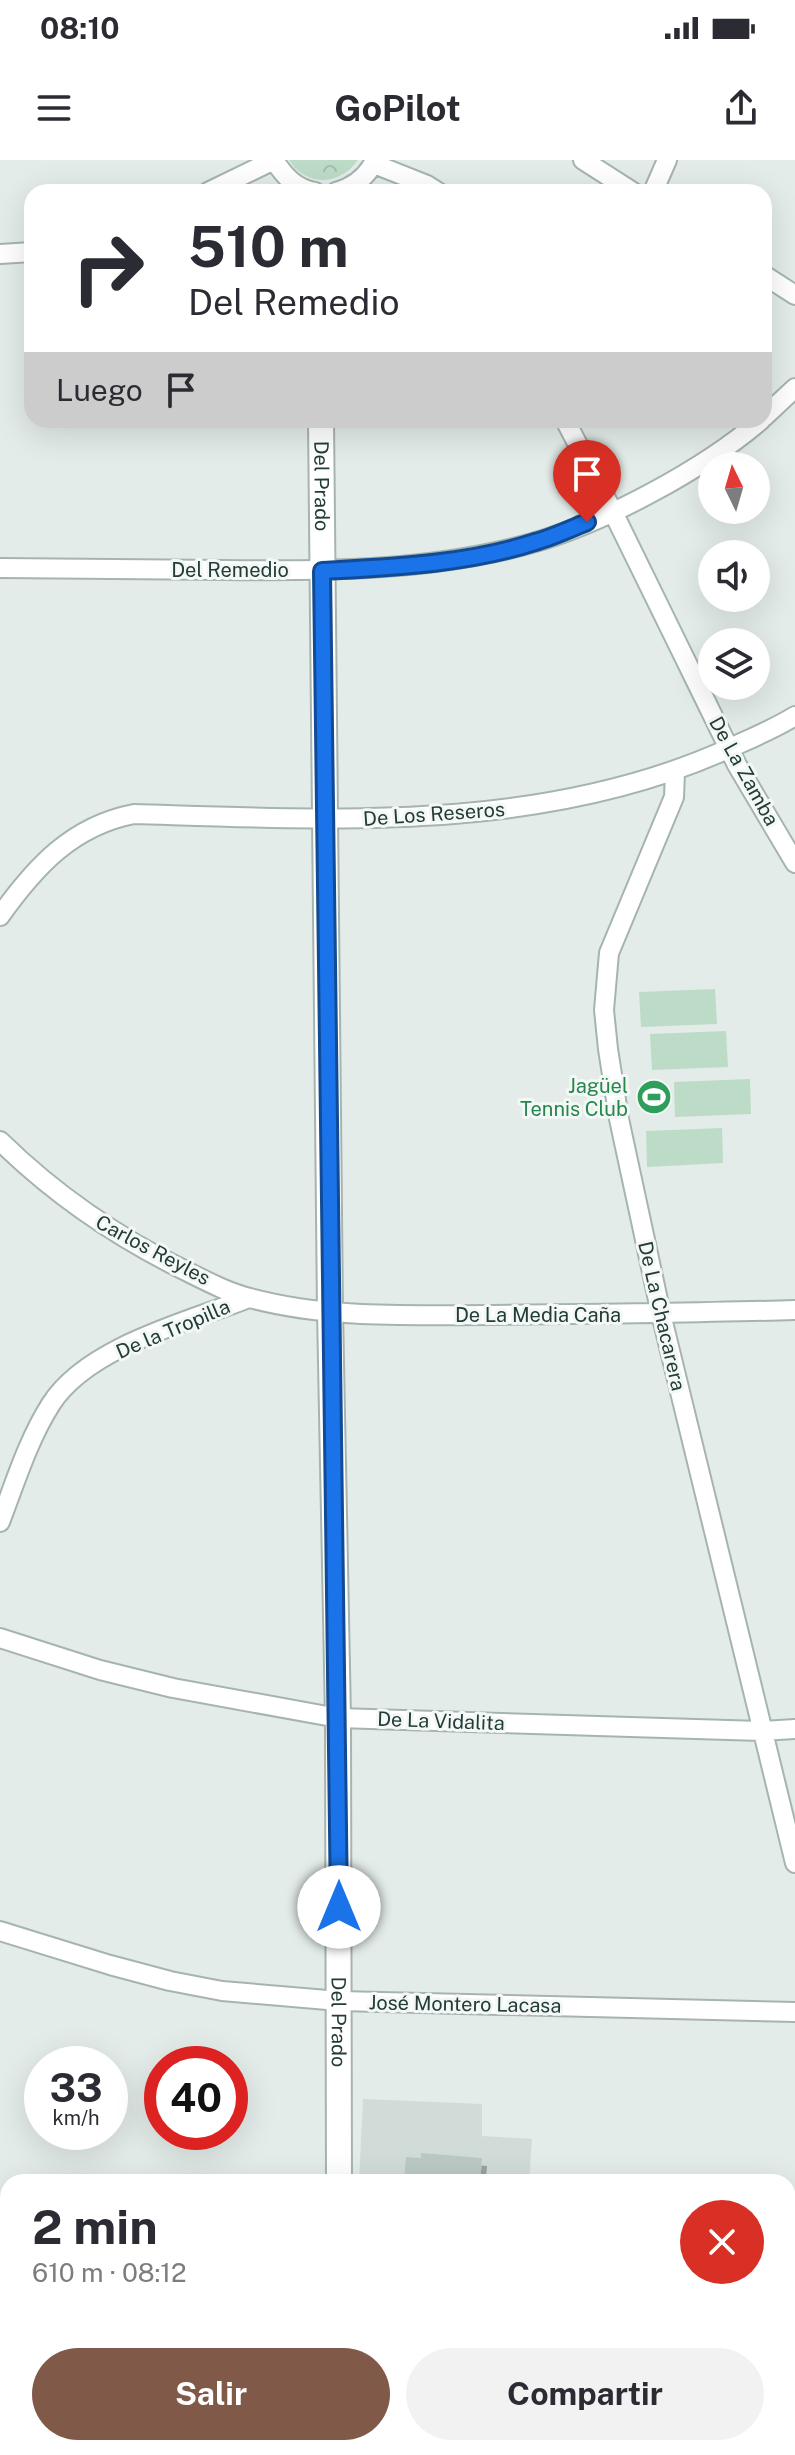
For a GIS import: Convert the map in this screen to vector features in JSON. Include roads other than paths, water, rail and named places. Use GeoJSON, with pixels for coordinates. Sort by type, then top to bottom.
{"type":"FeatureCollection","features":[{"type":"Feature","properties":{"kind":"street"},"geometry":{"type":"LineString","coordinates":[[224,184],[274,160],[294,184]]}},
{"type":"Feature","properties":{"kind":"street"},"geometry":{"type":"LineString","coordinates":[[583,160],[620,184]]}},
{"type":"Feature","properties":{"kind":"street"},"geometry":{"type":"LineString","coordinates":[[656,184],[667,160]]}},
{"type":"Feature","properties":{"kind":"street"},"geometry":{"type":"LineString","coordinates":[[356,184],[375,162],[425,184]]}},
{"type":"Feature","properties":{"kind":"street"},"geometry":{"type":"LineString","coordinates":[[0,254],[24,252]]}},
{"type":"Feature","properties":{"kind":"street"},"geometry":{"type":"LineString","coordinates":[[772,280],[795,295]]}},
{"type":"Feature","properties":{"kind":"street","name":"Del Remedio"},"geometry":{"type":"LineString","coordinates":[[772,409],[795,388]]}},
{"type":"Feature","properties":{"kind":"street","name":"Del Prado"},"geometry":{"type":"LineString","coordinates":[[321,428],[330,1311],[338,1718],[339,2174]]}},
{"type":"Feature","properties":{"kind":"street","name":"De La Zamba"},"geometry":{"type":"LineString","coordinates":[[569,428],[729,749],[795,863]]}},
{"type":"Feature","properties":{"kind":"street","name":"Del Remedio"},"geometry":{"type":"LineString","coordinates":[[0,568],[322,571],[391,567],[479,556],[534,543],[613,512],[708,459],[751,428]]}},
{"type":"Feature","properties":{"kind":"street","name":"De Los Reseros"},"geometry":{"type":"LineString","coordinates":[[0,916],[26,879],[49,856],[89,828],[117,817],[134,814],[324,820],[470,814],[529,807],[593,795],[675,772],[790,726]]}},
{"type":"Feature","properties":{"kind":"street","name":"De La Chacarera"},"geometry":{"type":"LineString","coordinates":[[675,772],[674,797],[609,953],[604,1010],[619,1119],[661,1314],[795,1863]]}},
{"type":"Feature","properties":{"kind":"street","name":"Carlos Reyles"},"geometry":{"type":"LineString","coordinates":[[0,1141],[39,1179],[77,1208],[158,1257],[249,1298],[330,1311]]}},
{"type":"Feature","properties":{"kind":"street","name":"De la Tropilla"},"geometry":{"type":"LineString","coordinates":[[0,1522],[26,1454],[51,1403],[65,1387],[85,1370],[135,1341],[249,1298]]}},
{"type":"Feature","properties":{"kind":"street","name":"De La Media Caña"},"geometry":{"type":"LineString","coordinates":[[330,1311],[401,1315],[795,1310]]}},
{"type":"Feature","properties":{"kind":"street","name":"De La Vidalita"},"geometry":{"type":"LineString","coordinates":[[0,1638],[100,1670],[173,1688],[338,1718],[761,1731],[795,1729]]}},
{"type":"Feature","properties":{"kind":"street","name":"José Montero Lacasa"},"geometry":{"type":"LineString","coordinates":[[0,1931],[170,1981],[222,1991],[339,2001],[795,2012]]}},
{"type":"Feature","properties":{"kind":"place","name":"Jagüel Tennis Club"},"geometry":{"type":"Point","coordinates":[654,1097]}}]}
